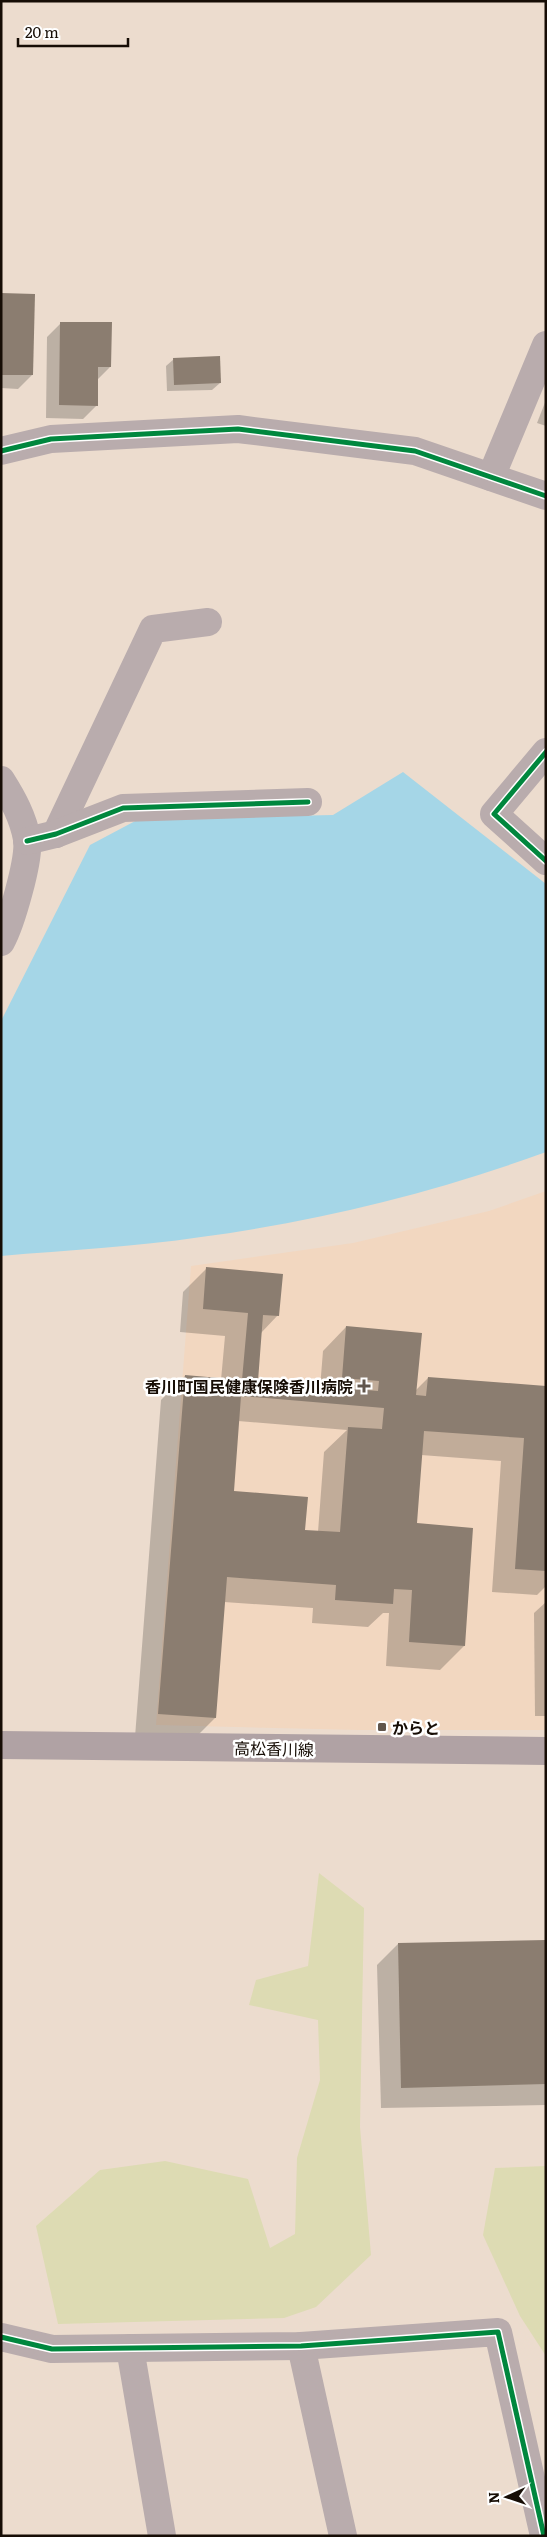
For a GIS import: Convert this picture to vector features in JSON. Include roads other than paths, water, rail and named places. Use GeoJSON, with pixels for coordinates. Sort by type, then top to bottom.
{"type":"FeatureCollection","features":[{"type":"Feature","properties":{"kind":"main road","name":"高松香川線"},"geometry":{"type":"LineString","coordinates":[[1,1745],[546,1750]]}},
{"type":"Feature","properties":{"kind":"street"},"geometry":{"type":"LineString","coordinates":[[491,477],[546,345]]}},
{"type":"Feature","properties":{"kind":"street"},"geometry":{"type":"LineString","coordinates":[[1,451],[51,439],[238,429],[415,451],[546,496]]}},
{"type":"Feature","properties":{"kind":"street"},"geometry":{"type":"LineString","coordinates":[[56,834],[153,629],[208,622]]}},
{"type":"Feature","properties":{"kind":"street"},"geometry":{"type":"LineString","coordinates":[[546,752],[494,814],[546,862]]}},
{"type":"Feature","properties":{"kind":"street"},"geometry":{"type":"LineString","coordinates":[[1,780],[17,805],[27,841],[21,880],[10,927],[1,942]]}},
{"type":"Feature","properties":{"kind":"street"},"geometry":{"type":"LineString","coordinates":[[27,841],[56,834],[122,808],[308,802]]}},
{"type":"Feature","properties":{"kind":"street"},"geometry":{"type":"LineString","coordinates":[[1,2337],[52,2349],[301,2346],[498,2332],[544,2536]]}},
{"type":"Feature","properties":{"kind":"street"},"geometry":{"type":"LineString","coordinates":[[301,2346],[343,2536]]}},
{"type":"Feature","properties":{"kind":"street"},"geometry":{"type":"LineString","coordinates":[[130,2348],[162,2536]]}},
{"type":"Feature","properties":{"kind":"water"},"geometry":{"type":"Polygon","coordinates":[[[403,772],[546,884],[546,1152],[419,1193],[289,1223],[151,1243],[1,1256],[1,1021],[90,845],[139,819],[333,815],[403,772]]]}},
{"type":"Feature","properties":{"kind":"place","name":"香川町国民健康保険香川病院"},"geometry":{"type":"Point","coordinates":[364,1386]}},
{"type":"Feature","properties":{"kind":"place","name":"からと"},"geometry":{"type":"Point","coordinates":[382,1727]}}]}
